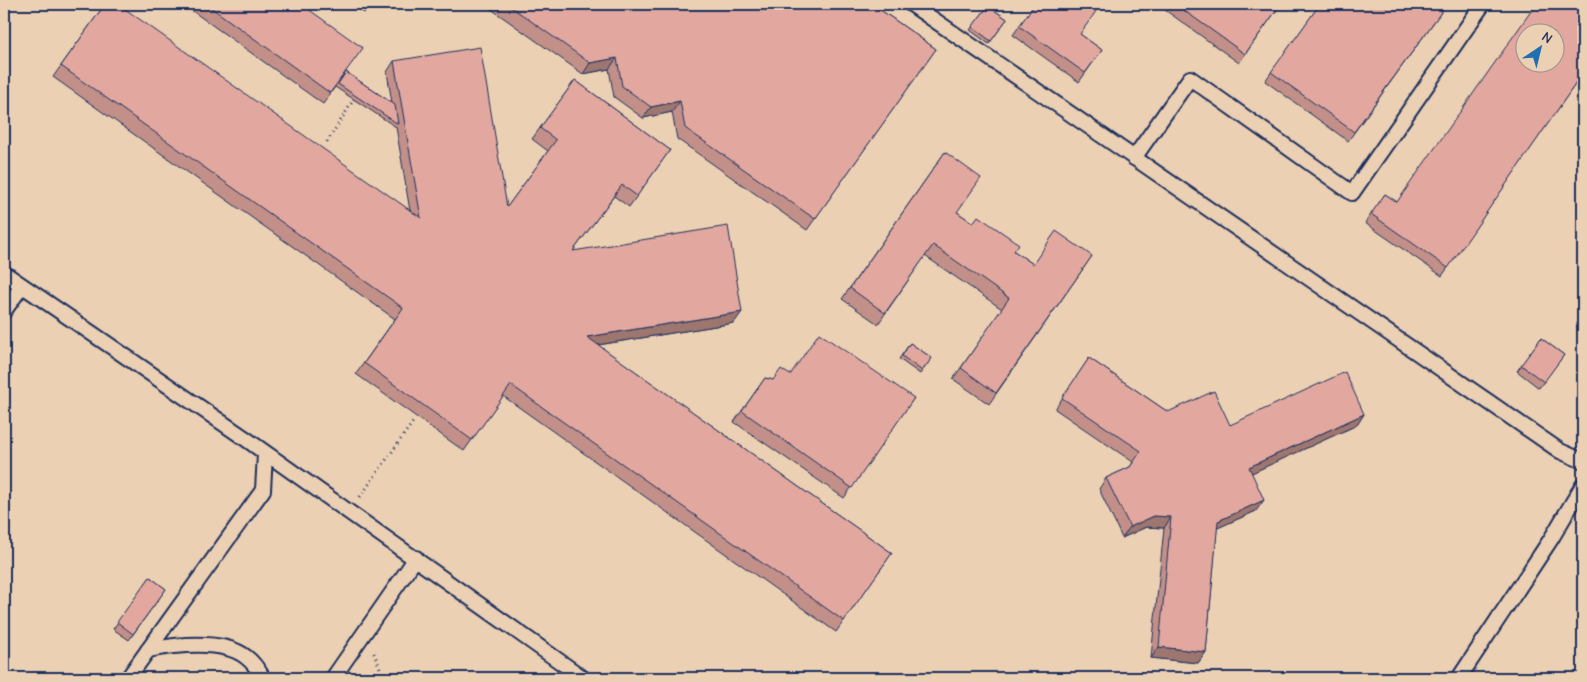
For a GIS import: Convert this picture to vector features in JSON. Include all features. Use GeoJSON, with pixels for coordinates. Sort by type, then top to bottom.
{"type":"FeatureCollection","features":[{"type":"Feature","properties":{"kind":"lane"},"geometry":{"type":"LineString","coordinates":[[911,4],[1560,451],[1583,461]]}},
{"type":"Feature","properties":{"kind":"lane"},"geometry":{"type":"LineString","coordinates":[[1134,158],[1190,78],[1352,193],[1483,4]]}},
{"type":"Feature","properties":{"kind":"lane"},"geometry":{"type":"LineString","coordinates":[[4,273],[416,558],[583,678]]}},
{"type":"Feature","properties":{"kind":"lane"},"geometry":{"type":"LineString","coordinates":[[4,312],[22,286]]}},
{"type":"Feature","properties":{"kind":"lane"},"geometry":{"type":"LineString","coordinates":[[128,678],[263,490],[265,454]]}},
{"type":"Feature","properties":{"kind":"lane"},"geometry":{"type":"LineString","coordinates":[[1459,678],[1551,538],[1583,485]]}},
{"type":"Feature","properties":{"kind":"lane"},"geometry":{"type":"LineString","coordinates":[[333,678],[416,558]]}},
{"type":"Feature","properties":{"kind":"lane"},"geometry":{"type":"LineString","coordinates":[[148,650],[188,645],[230,650],[246,657],[263,678]]}},
{"type":"Feature","properties":{"kind":"path"},"geometry":{"type":"LineString","coordinates":[[327,142],[354,99]]}},
{"type":"Feature","properties":{"kind":"path"},"geometry":{"type":"LineString","coordinates":[[349,512],[413,422]]}},
{"type":"Feature","properties":{"kind":"building"},"geometry":{"type":"Polygon","coordinates":[[[105,4],[118,4],[421,218],[394,61],[480,47],[507,207],[556,140],[540,128],[575,80],[670,150],[637,196],[622,185],[573,251],[728,226],[742,312],[587,337],[892,553],[844,621],[511,385],[472,440],[364,363],[403,308],[61,66],[105,4]]]}},
{"type":"Feature","properties":{"kind":"building"},"geometry":{"type":"Polygon","coordinates":[[[206,4],[301,4],[363,48],[330,93],[206,4]]]}},
{"type":"Feature","properties":{"kind":"building"},"geometry":{"type":"Polygon","coordinates":[[[507,4],[872,4],[936,49],[815,219],[685,128],[680,101],[651,107],[622,86],[617,58],[590,63],[507,4]]]}},
{"type":"Feature","properties":{"kind":"building"},"geometry":{"type":"Polygon","coordinates":[[[1035,4],[1101,4],[1080,34],[1102,50],[1085,73],[1019,26],[1035,4]]]}},
{"type":"Feature","properties":{"kind":"building"},"geometry":{"type":"Polygon","coordinates":[[[1175,4],[1281,4],[1245,54],[1175,4]]]}},
{"type":"Feature","properties":{"kind":"building"},"geometry":{"type":"Polygon","coordinates":[[[1320,4],[1382,4],[1386,7],[1388,4],[1447,4],[1354,132],[1271,72],[1320,4]]]}},
{"type":"Feature","properties":{"kind":"building"},"geometry":{"type":"Polygon","coordinates":[[[1536,4],[1583,4],[1583,73],[1448,268],[1371,214],[1385,194],[1397,202],[1514,35],[1514,72],[1564,72],[1564,22],[1523,22],[1536,4]]]}},
{"type":"Feature","properties":{"kind":"building"},"geometry":{"type":"Polygon","coordinates":[[[988,6],[1007,19],[991,41],[972,27],[988,6]]]}},
{"type":"Feature","properties":{"kind":"building"},"geometry":{"type":"Polygon","coordinates":[[[346,72],[395,105],[398,124],[338,84],[346,72]]]}},
{"type":"Feature","properties":{"kind":"building"},"geometry":{"type":"Polygon","coordinates":[[[945,152],[981,178],[957,212],[973,223],[978,216],[1019,244],[1014,251],[1033,264],[1056,231],[1092,256],[996,393],[961,368],[1009,298],[933,245],[885,313],[850,288],[945,152]]]}},
{"type":"Feature","properties":{"kind":"building"},"geometry":{"type":"Polygon","coordinates":[[[819,333],[914,398],[852,488],[742,411],[765,378],[773,380],[781,369],[790,375],[819,333]]]}},
{"type":"Feature","properties":{"kind":"building"},"geometry":{"type":"Polygon","coordinates":[[[1541,338],[1564,355],[1544,382],[1521,365],[1541,338]]]}},
{"type":"Feature","properties":{"kind":"building"},"geometry":{"type":"Polygon","coordinates":[[[910,343],[932,358],[922,371],[902,356],[910,343]]]}},
{"type":"Feature","properties":{"kind":"building"},"geometry":{"type":"Polygon","coordinates":[[[1089,358],[1168,412],[1214,391],[1230,425],[1345,372],[1364,414],[1249,467],[1264,500],[1218,521],[1206,652],[1159,647],[1171,517],[1154,516],[1130,527],[1106,478],[1130,467],[1141,451],[1062,398],[1089,358]]]}},
{"type":"Feature","properties":{"kind":"building"},"geometry":{"type":"Polygon","coordinates":[[[150,577],[166,589],[133,634],[117,622],[150,577]]]}}]}
